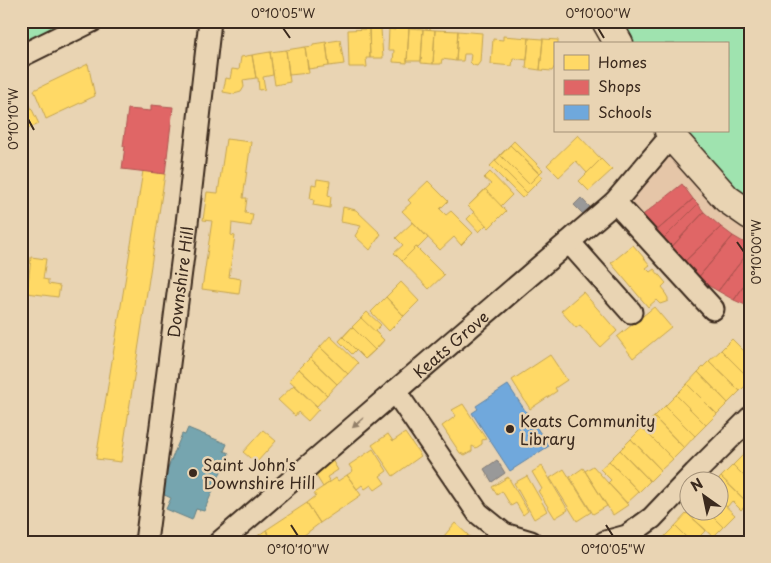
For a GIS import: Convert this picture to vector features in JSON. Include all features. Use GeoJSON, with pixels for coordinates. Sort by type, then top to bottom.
{"type":"FeatureCollection","features":[{"type":"Feature","properties":{"kind":"street"},"geometry":{"type":"LineString","coordinates":[[21,56],[92,21]]}},
{"type":"Feature","properties":{"kind":"street","name":"Downshire Hill"},"geometry":{"type":"LineString","coordinates":[[146,542],[186,232],[210,21]]}},
{"type":"Feature","properties":{"kind":"street"},"geometry":{"type":"LineString","coordinates":[[606,21],[618,42]]}},
{"type":"Feature","properties":{"kind":"street"},"geometry":{"type":"LineString","coordinates":[[670,134],[727,199],[750,214]]}},
{"type":"Feature","properties":{"kind":"street","name":"Keats Grove"},"geometry":{"type":"LineString","coordinates":[[220,542],[615,202],[670,134]]}},
{"type":"Feature","properties":{"kind":"street"},"geometry":{"type":"LineString","coordinates":[[615,202],[713,309]]}},
{"type":"Feature","properties":{"kind":"street"},"geometry":{"type":"LineString","coordinates":[[568,242],[631,312]]}},
{"type":"Feature","properties":{"kind":"street"},"geometry":{"type":"LineString","coordinates":[[395,391],[478,513],[504,534],[531,542]]}},
{"type":"Feature","properties":{"kind":"street"},"geometry":{"type":"LineString","coordinates":[[605,542],[627,536],[652,518],[750,418]]}},
{"type":"Feature","properties":{"kind":"shaded area"},"geometry":{"type":"Polygon","coordinates":[[[665,149],[750,234],[750,308],[700,279],[614,194],[665,149]]]}},
{"type":"Feature","properties":{"kind":"green space"},"geometry":{"type":"Polygon","coordinates":[[[21,21],[92,21],[21,56],[21,21]]]}},
{"type":"Feature","properties":{"kind":"green space"},"geometry":{"type":"Polygon","coordinates":[[[618,21],[750,21],[750,199],[734,190],[684,132],[728,132],[728,42],[630,42],[618,21]]]}},
{"type":"Feature","properties":{"kind":"building: Homes"},"geometry":{"type":"Polygon","coordinates":[[[395,28],[409,28],[407,63],[393,62],[394,50],[388,50],[389,29],[395,30],[395,28]]]}},
{"type":"Feature","properties":{"kind":"building: Homes"},"geometry":{"type":"Polygon","coordinates":[[[409,28],[423,29],[421,61],[407,61],[409,28]]]}},
{"type":"Feature","properties":{"kind":"building: Homes"},"geometry":{"type":"Polygon","coordinates":[[[369,29],[370,58],[366,58],[367,67],[349,67],[348,30],[369,29]]]}},
{"type":"Feature","properties":{"kind":"building: Homes"},"geometry":{"type":"Polygon","coordinates":[[[369,29],[381,29],[383,58],[370,58],[369,29]]]}},
{"type":"Feature","properties":{"kind":"building: Homes"},"geometry":{"type":"Polygon","coordinates":[[[423,29],[435,30],[433,64],[421,63],[423,29]]]}},
{"type":"Feature","properties":{"kind":"building: Homes"},"geometry":{"type":"Polygon","coordinates":[[[435,30],[458,31],[456,61],[442,59],[441,64],[433,64],[435,30]]]}},
{"type":"Feature","properties":{"kind":"building: Homes"},"geometry":{"type":"Polygon","coordinates":[[[458,31],[482,33],[480,62],[477,66],[470,62],[471,54],[464,54],[463,61],[456,61],[458,31]]]}},
{"type":"Feature","properties":{"kind":"building: Homes"},"geometry":{"type":"Polygon","coordinates":[[[503,36],[529,38],[527,60],[513,58],[512,66],[491,64],[493,39],[503,40],[503,36]]]}},
{"type":"Feature","properties":{"kind":"building: Homes"},"geometry":{"type":"Polygon","coordinates":[[[529,38],[543,39],[540,70],[526,68],[529,38]]]}},
{"type":"Feature","properties":{"kind":"building: Homes"},"geometry":{"type":"Polygon","coordinates":[[[543,39],[558,40],[558,42],[554,42],[554,68],[552,71],[540,70],[543,39]]]}},
{"type":"Feature","properties":{"kind":"building: Homes"},"geometry":{"type":"Polygon","coordinates":[[[340,40],[344,64],[329,66],[326,42],[340,40]]]}},
{"type":"Feature","properties":{"kind":"building: Homes"},"geometry":{"type":"Polygon","coordinates":[[[326,42],[329,66],[308,69],[305,47],[326,42]]]}},
{"type":"Feature","properties":{"kind":"building: Homes"},"geometry":{"type":"Polygon","coordinates":[[[305,47],[309,73],[289,75],[286,50],[305,47]]]}},
{"type":"Feature","properties":{"kind":"building: Homes"},"geometry":{"type":"Polygon","coordinates":[[[286,50],[290,82],[275,85],[270,52],[286,50]]]}},
{"type":"Feature","properties":{"kind":"building: Homes"},"geometry":{"type":"Polygon","coordinates":[[[270,52],[273,75],[263,77],[265,89],[259,90],[252,55],[270,52]]]}},
{"type":"Feature","properties":{"kind":"building: Homes"},"geometry":{"type":"Polygon","coordinates":[[[252,55],[256,78],[243,80],[244,87],[241,92],[234,94],[223,92],[226,78],[230,79],[232,69],[239,70],[241,57],[252,55]]]}},
{"type":"Feature","properties":{"kind":"building: Homes"},"geometry":{"type":"Polygon","coordinates":[[[88,64],[95,96],[46,119],[34,90],[88,64]]]}},
{"type":"Feature","properties":{"kind":"building: Homes"},"geometry":{"type":"Polygon","coordinates":[[[24,93],[39,124],[23,131],[21,128],[21,94],[24,93]]]}},
{"type":"Feature","properties":{"kind":"building: Homes"},"geometry":{"type":"Polygon","coordinates":[[[578,135],[601,159],[587,173],[576,161],[559,177],[547,165],[578,135]]]}},
{"type":"Feature","properties":{"kind":"building: Homes"},"geometry":{"type":"Polygon","coordinates":[[[226,139],[251,142],[243,198],[247,198],[245,213],[253,214],[251,226],[232,223],[231,235],[235,236],[229,277],[241,279],[239,294],[202,289],[212,221],[203,220],[207,192],[218,193],[226,139]]]}},
{"type":"Feature","properties":{"kind":"building: Homes"},"geometry":{"type":"Polygon","coordinates":[[[514,141],[543,170],[539,174],[543,177],[522,198],[490,166],[514,141]]]}},
{"type":"Feature","properties":{"kind":"building: Homes"},"geometry":{"type":"Polygon","coordinates":[[[510,145],[539,174],[529,184],[500,155],[510,145]]]}},
{"type":"Feature","properties":{"kind":"building: Homes"},"geometry":{"type":"Polygon","coordinates":[[[510,145],[543,177],[527,193],[495,161],[510,145]]]}},
{"type":"Feature","properties":{"kind":"building: Homes"},"geometry":{"type":"Polygon","coordinates":[[[601,159],[612,170],[589,191],[579,181],[601,159]]]}},
{"type":"Feature","properties":{"kind":"building: Homes"},"geometry":{"type":"Polygon","coordinates":[[[143,171],[165,174],[121,462],[96,459],[143,171]]]}},
{"type":"Feature","properties":{"kind":"building: Homes"},"geometry":{"type":"Polygon","coordinates":[[[490,172],[512,195],[501,206],[506,211],[489,228],[486,225],[479,232],[467,219],[474,212],[468,206],[491,184],[484,178],[490,172]]]}},
{"type":"Feature","properties":{"kind":"building: Homes"},"geometry":{"type":"Polygon","coordinates":[[[317,179],[330,181],[328,195],[331,196],[330,208],[313,205],[314,200],[310,199],[312,184],[316,185],[317,179]]]}},
{"type":"Feature","properties":{"kind":"building: Homes"},"geometry":{"type":"Polygon","coordinates":[[[428,181],[448,201],[440,209],[446,215],[451,211],[473,233],[461,245],[454,237],[440,250],[402,211],[411,203],[408,200],[428,181]]]}},
{"type":"Feature","properties":{"kind":"building: Homes"},"geometry":{"type":"Polygon","coordinates":[[[485,189],[506,211],[489,228],[468,206],[485,189]]]}},
{"type":"Feature","properties":{"kind":"building: Homes"},"geometry":{"type":"Polygon","coordinates":[[[343,207],[356,210],[381,234],[370,250],[355,236],[361,226],[341,222],[343,207]]]}},
{"type":"Feature","properties":{"kind":"building: Homes"},"geometry":{"type":"Polygon","coordinates":[[[413,222],[428,238],[402,261],[394,253],[403,245],[396,238],[413,222]]]}},
{"type":"Feature","properties":{"kind":"building: Homes"},"geometry":{"type":"Polygon","coordinates":[[[633,245],[650,265],[646,268],[650,272],[654,269],[666,283],[662,287],[666,292],[668,301],[660,304],[656,300],[648,307],[611,263],[633,245]]]}},
{"type":"Feature","properties":{"kind":"building: Homes"},"geometry":{"type":"Polygon","coordinates":[[[416,247],[444,275],[429,289],[402,261],[416,247]]]}},
{"type":"Feature","properties":{"kind":"building: Homes"},"geometry":{"type":"Polygon","coordinates":[[[31,257],[46,259],[43,279],[48,280],[48,284],[60,286],[58,297],[27,293],[31,257]]]}},
{"type":"Feature","properties":{"kind":"building: Homes"},"geometry":{"type":"Polygon","coordinates":[[[401,282],[419,301],[404,316],[386,297],[401,282]]]}},
{"type":"Feature","properties":{"kind":"building: Homes"},"geometry":{"type":"Polygon","coordinates":[[[583,292],[617,331],[600,347],[580,325],[576,328],[561,311],[583,292]]]}},
{"type":"Feature","properties":{"kind":"building: Homes"},"geometry":{"type":"Polygon","coordinates":[[[386,297],[404,316],[389,331],[371,312],[386,297]]]}},
{"type":"Feature","properties":{"kind":"building: Homes"},"geometry":{"type":"Polygon","coordinates":[[[654,307],[671,327],[633,358],[617,337],[654,307]]]}},
{"type":"Feature","properties":{"kind":"building: Homes"},"geometry":{"type":"Polygon","coordinates":[[[367,312],[381,325],[375,331],[384,340],[375,350],[352,327],[367,312]]]}},
{"type":"Feature","properties":{"kind":"building: Homes"},"geometry":{"type":"Polygon","coordinates":[[[361,318],[384,340],[375,350],[352,327],[361,318]]]}},
{"type":"Feature","properties":{"kind":"building: Homes"},"geometry":{"type":"Polygon","coordinates":[[[352,327],[375,350],[365,359],[343,337],[352,327]]]}},
{"type":"Feature","properties":{"kind":"building: Homes"},"geometry":{"type":"Polygon","coordinates":[[[352,327],[375,350],[365,359],[356,350],[352,354],[339,341],[352,327]]]}},
{"type":"Feature","properties":{"kind":"building: Homes"},"geometry":{"type":"Polygon","coordinates":[[[330,336],[358,363],[348,374],[320,347],[330,336]]]}},
{"type":"Feature","properties":{"kind":"building: Homes"},"geometry":{"type":"Polygon","coordinates":[[[732,339],[750,357],[750,379],[721,350],[732,339]]]}},
{"type":"Feature","properties":{"kind":"building: Homes"},"geometry":{"type":"Polygon","coordinates":[[[320,347],[348,374],[337,384],[310,358],[320,347]]]}},
{"type":"Feature","properties":{"kind":"building: Homes"},"geometry":{"type":"Polygon","coordinates":[[[721,350],[750,379],[740,391],[709,361],[721,350]]]}},
{"type":"Feature","properties":{"kind":"building: Homes"},"geometry":{"type":"Polygon","coordinates":[[[550,355],[567,380],[555,388],[557,391],[530,409],[512,380],[550,355]]]}},
{"type":"Feature","properties":{"kind":"building: Homes"},"geometry":{"type":"Polygon","coordinates":[[[310,358],[337,384],[327,395],[299,369],[310,358]]]}},
{"type":"Feature","properties":{"kind":"building: Homes"},"geometry":{"type":"Polygon","coordinates":[[[709,361],[740,391],[728,403],[698,372],[709,361]]]}},
{"type":"Feature","properties":{"kind":"building: Homes"},"geometry":{"type":"Polygon","coordinates":[[[299,369],[327,395],[317,406],[289,380],[299,369]]]}},
{"type":"Feature","properties":{"kind":"building: Homes"},"geometry":{"type":"Polygon","coordinates":[[[698,372],[728,403],[717,414],[687,384],[698,372]]]}},
{"type":"Feature","properties":{"kind":"building: Homes"},"geometry":{"type":"Polygon","coordinates":[[[687,384],[717,414],[706,425],[676,395],[687,384]]]}},
{"type":"Feature","properties":{"kind":"building: Homes"},"geometry":{"type":"Polygon","coordinates":[[[294,385],[319,409],[308,421],[298,412],[295,416],[278,400],[294,385]]]}},
{"type":"Feature","properties":{"kind":"building: Homes"},"geometry":{"type":"Polygon","coordinates":[[[676,395],[706,425],[695,436],[665,406],[676,395]]]}},
{"type":"Feature","properties":{"kind":"building: Homes"},"geometry":{"type":"Polygon","coordinates":[[[463,404],[486,439],[482,440],[482,444],[476,448],[472,446],[472,451],[465,455],[460,453],[442,426],[456,416],[452,410],[463,404]]]}},
{"type":"Feature","properties":{"kind":"building: Homes"},"geometry":{"type":"Polygon","coordinates":[[[665,406],[695,436],[684,448],[654,417],[665,406]]]}},
{"type":"Feature","properties":{"kind":"building: Homes"},"geometry":{"type":"Polygon","coordinates":[[[654,417],[684,448],[673,459],[642,428],[654,417]]]}},
{"type":"Feature","properties":{"kind":"building: Homes"},"geometry":{"type":"Polygon","coordinates":[[[642,428],[673,459],[661,470],[631,439],[642,428]]]}},
{"type":"Feature","properties":{"kind":"building: Homes"},"geometry":{"type":"Polygon","coordinates":[[[263,430],[276,441],[256,463],[243,452],[263,430]]]}},
{"type":"Feature","properties":{"kind":"building: Homes"},"geometry":{"type":"Polygon","coordinates":[[[405,433],[421,456],[393,476],[372,445],[388,434],[393,441],[405,433]]]}},
{"type":"Feature","properties":{"kind":"building: Homes"},"geometry":{"type":"Polygon","coordinates":[[[631,439],[661,470],[650,481],[620,450],[631,439]]]}},
{"type":"Feature","properties":{"kind":"building: Homes"},"geometry":{"type":"Polygon","coordinates":[[[373,449],[387,471],[380,476],[385,483],[375,490],[371,485],[365,489],[362,485],[357,489],[347,475],[353,471],[349,465],[373,449]]]}},
{"type":"Feature","properties":{"kind":"building: Homes"},"geometry":{"type":"Polygon","coordinates":[[[620,450],[650,481],[639,492],[609,461],[620,450]]]}},
{"type":"Feature","properties":{"kind":"building: Homes"},"geometry":{"type":"Polygon","coordinates":[[[745,453],[750,457],[750,482],[733,465],[745,453]]]}},
{"type":"Feature","properties":{"kind":"building: Homes"},"geometry":{"type":"Polygon","coordinates":[[[329,455],[338,470],[327,477],[330,482],[323,487],[315,474],[324,468],[320,461],[329,455]]]}},
{"type":"Feature","properties":{"kind":"building: Homes"},"geometry":{"type":"Polygon","coordinates":[[[609,461],[639,492],[627,503],[608,483],[611,480],[600,469],[609,461]]]}},
{"type":"Feature","properties":{"kind":"building: Homes"},"geometry":{"type":"Polygon","coordinates":[[[733,465],[750,482],[750,501],[748,503],[728,484],[728,470],[733,465]]]}},
{"type":"Feature","properties":{"kind":"building: Homes"},"geometry":{"type":"Polygon","coordinates":[[[542,466],[568,510],[555,518],[538,491],[542,489],[532,472],[542,466]]]}},
{"type":"Feature","properties":{"kind":"building: Homes"},"geometry":{"type":"Polygon","coordinates":[[[593,466],[628,505],[613,515],[585,471],[593,466]]]}},
{"type":"Feature","properties":{"kind":"building: Homes"},"geometry":{"type":"Polygon","coordinates":[[[583,468],[607,506],[593,514],[570,477],[583,468]]]}},
{"type":"Feature","properties":{"kind":"building: Homes"},"geometry":{"type":"Polygon","coordinates":[[[564,469],[591,512],[577,521],[550,478],[564,469]]]}},
{"type":"Feature","properties":{"kind":"building: Homes"},"geometry":{"type":"Polygon","coordinates":[[[347,475],[361,495],[320,523],[307,503],[316,496],[314,493],[336,478],[338,481],[347,475]]]}},
{"type":"Feature","properties":{"kind":"building: Homes"},"geometry":{"type":"Polygon","coordinates":[[[527,476],[547,511],[534,519],[514,483],[527,476]]]}},
{"type":"Feature","properties":{"kind":"building: Homes"},"geometry":{"type":"Polygon","coordinates":[[[508,477],[528,511],[523,515],[516,503],[511,506],[502,491],[497,495],[492,487],[508,477]]]}},
{"type":"Feature","properties":{"kind":"building: Homes"},"geometry":{"type":"Polygon","coordinates":[[[728,484],[748,503],[741,510],[732,501],[728,506],[728,484]]]}},
{"type":"Feature","properties":{"kind":"building: Homes"},"geometry":{"type":"Polygon","coordinates":[[[307,503],[320,523],[295,542],[274,542],[266,530],[307,503]]]}},
{"type":"Feature","properties":{"kind":"building: Homes"},"geometry":{"type":"Polygon","coordinates":[[[728,508],[735,515],[723,527],[716,520],[728,520],[728,508]]]}},
{"type":"Feature","properties":{"kind":"building: Homes"},"geometry":{"type":"Polygon","coordinates":[[[681,520],[695,520],[706,530],[701,535],[707,542],[691,542],[675,526],[681,520]]]}},
{"type":"Feature","properties":{"kind":"building: Homes"},"geometry":{"type":"Polygon","coordinates":[[[695,520],[716,520],[723,527],[713,537],[695,520]]]}},
{"type":"Feature","properties":{"kind":"building: Homes"},"geometry":{"type":"Polygon","coordinates":[[[455,523],[468,535],[462,542],[439,542],[455,523]]]}},
{"type":"Feature","properties":{"kind":"building: Homes"},"geometry":{"type":"Polygon","coordinates":[[[675,526],[691,542],[667,542],[663,538],[675,526]]]}},
{"type":"Feature","properties":{"kind":"building: Homes"},"geometry":{"type":"Polygon","coordinates":[[[266,530],[274,542],[249,542],[266,530]]]}},
{"type":"Feature","properties":{"kind":"building: Homes"},"geometry":{"type":"Polygon","coordinates":[[[468,535],[476,542],[462,542],[468,535]]]}},
{"type":"Feature","properties":{"kind":"building: Shops"},"geometry":{"type":"Polygon","coordinates":[[[151,105],[173,107],[165,174],[122,169],[128,109],[151,111],[151,105]]]}},
{"type":"Feature","properties":{"kind":"building: Shops"},"geometry":{"type":"Polygon","coordinates":[[[682,184],[693,199],[654,233],[639,218],[682,184]]]}},
{"type":"Feature","properties":{"kind":"building: Shops"},"geometry":{"type":"Polygon","coordinates":[[[693,199],[698,204],[660,242],[654,233],[693,199]]]}},
{"type":"Feature","properties":{"kind":"building: Shops"},"geometry":{"type":"Polygon","coordinates":[[[698,204],[704,212],[668,251],[660,242],[698,204]]]}},
{"type":"Feature","properties":{"kind":"building: Shops"},"geometry":{"type":"Polygon","coordinates":[[[704,212],[721,227],[682,264],[668,251],[704,212]]]}},
{"type":"Feature","properties":{"kind":"building: Shops"},"geometry":{"type":"Polygon","coordinates":[[[721,227],[733,236],[697,279],[682,264],[721,227]]]}},
{"type":"Feature","properties":{"kind":"building: Shops"},"geometry":{"type":"Polygon","coordinates":[[[733,236],[750,246],[750,250],[718,291],[697,279],[733,236]]]}},
{"type":"Feature","properties":{"kind":"building: Shops"},"geometry":{"type":"Polygon","coordinates":[[[750,250],[750,277],[734,300],[718,291],[750,250]]]}},
{"type":"Feature","properties":{"kind":"building: Shops"},"geometry":{"type":"Polygon","coordinates":[[[750,277],[750,307],[734,300],[750,277]]]}},
{"type":"Feature","properties":{"kind":"building: Schools","name":"Keats Community Library"},"geometry":{"type":"Polygon","coordinates":[[[508,385],[549,446],[510,471],[472,413],[478,409],[476,406],[508,385]]]}},
{"type":"Feature","properties":{"kind":"building: Public","name":"Saint John's Downshire Hill"},"geometry":{"type":"Polygon","coordinates":[[[188,428],[227,444],[224,451],[229,453],[204,511],[196,509],[192,520],[166,509],[171,498],[158,492],[182,434],[185,435],[188,428]]]}},
{"type":"Feature","properties":{"kind":"building: Industry"},"geometry":{"type":"Polygon","coordinates":[[[581,198],[590,207],[583,214],[574,205],[581,198]]]}},
{"type":"Feature","properties":{"kind":"building: Industry"},"geometry":{"type":"Polygon","coordinates":[[[497,460],[505,473],[492,482],[484,469],[497,460]]]}},
{"type":"Feature","properties":{"kind":"place","name":"Keats Community Library"},"geometry":{"type":"Point","coordinates":[510,429]}},
{"type":"Feature","properties":{"kind":"place","name":"Saint John's Downshire Hill"},"geometry":{"type":"Point","coordinates":[193,473]}}]}
